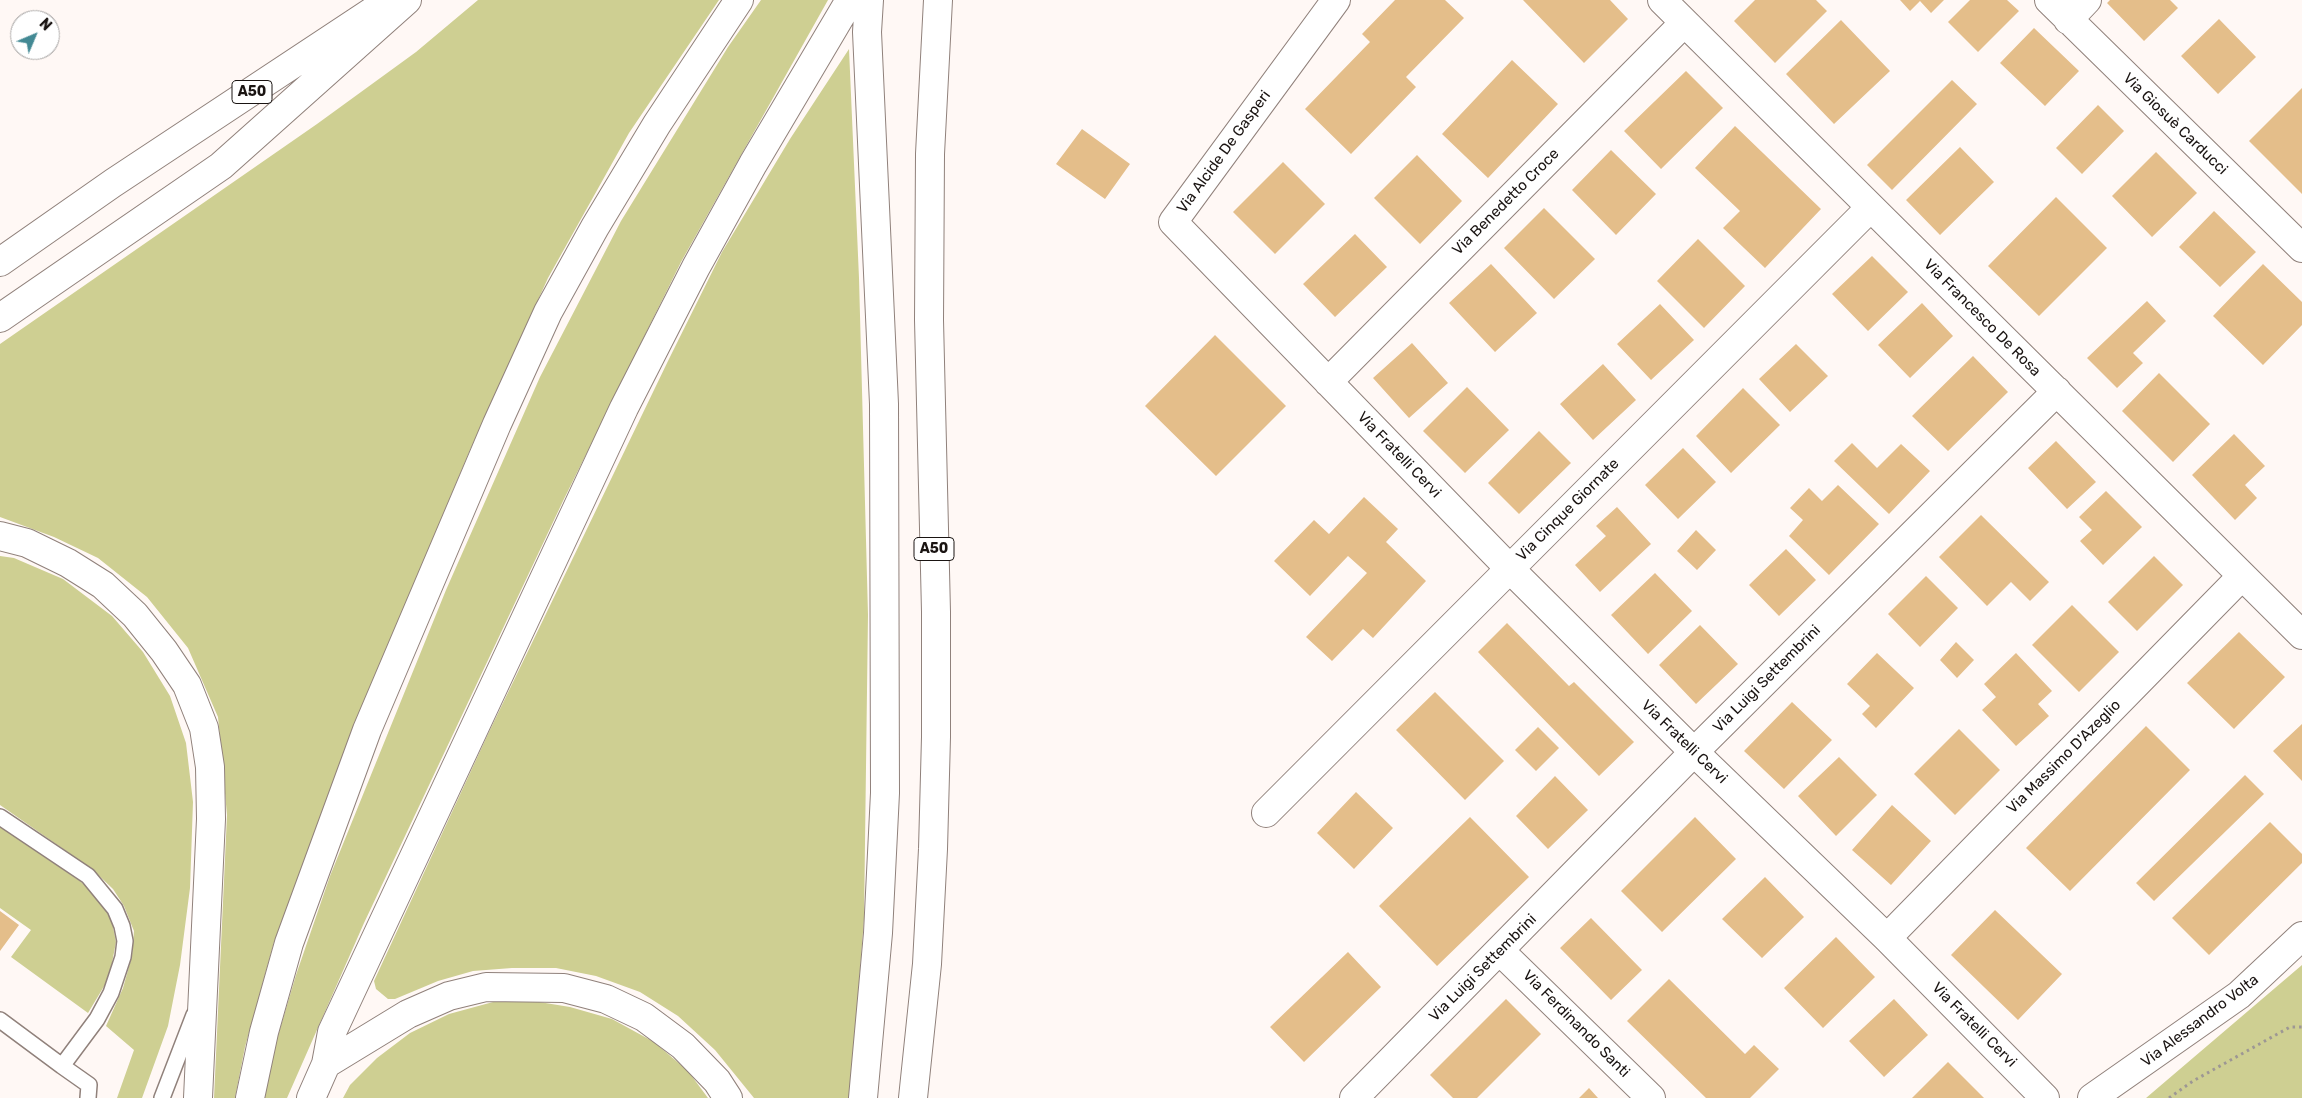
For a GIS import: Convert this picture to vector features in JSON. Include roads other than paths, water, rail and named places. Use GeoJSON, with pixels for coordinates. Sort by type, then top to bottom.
{"type":"FeatureCollection","features":[{"type":"Feature","properties":{"kind":"main road","name":"A50"},"geometry":{"type":"LineString","coordinates":[[0,262],[113,184],[390,0]]}},
{"type":"Feature","properties":{"kind":"main road"},"geometry":{"type":"LineString","coordinates":[[0,318],[221,166],[407,0]]}},
{"type":"Feature","properties":{"kind":"main road"},"geometry":{"type":"LineString","coordinates":[[250,1098],[264,1032],[289,943],[367,730],[501,416],[548,312],[595,228],[657,124],[739,0]]}},
{"type":"Feature","properties":{"kind":"main road"},"geometry":{"type":"LineString","coordinates":[[310,1098],[326,1064],[332,1032],[624,408],[696,267],[850,0]]}},
{"type":"Feature","properties":{"kind":"main road"},"geometry":{"type":"LineString","coordinates":[[863,1098],[878,933],[885,792],[884,404],[867,32],[869,0]]}},
{"type":"Feature","properties":{"kind":"main road","name":"A50"},"geometry":{"type":"LineString","coordinates":[[913,1098],[927,964],[934,830],[936,612],[929,320],[930,154],[938,0]]}},
{"type":"Feature","properties":{"kind":"main road","name":"Via Alcide De Gasperi"},"geometry":{"type":"LineString","coordinates":[[1328,382],[1173,222],[1336,0]]}},
{"type":"Feature","properties":{"kind":"main road","name":"Via Francesco De Rosa"},"geometry":{"type":"LineString","coordinates":[[1662,0],[2302,635]]}},
{"type":"Feature","properties":{"kind":"main road","name":"Via Giosuè Carducci"},"geometry":{"type":"LineString","coordinates":[[2049,0],[2302,248]]}},
{"type":"Feature","properties":{"kind":"main road"},"geometry":{"type":"LineString","coordinates":[[2068,20],[2087,0]]}},
{"type":"Feature","properties":{"kind":"main road","name":"Via Benedetto Croce"},"geometry":{"type":"LineString","coordinates":[[1328,382],[1684,23]]}},
{"type":"Feature","properties":{"kind":"main road","name":"Via Cinque Giornate"},"geometry":{"type":"LineString","coordinates":[[1266,813],[1870,208]]}},
{"type":"Feature","properties":{"kind":"main road","name":"Via Fratelli Cervi"},"geometry":{"type":"LineString","coordinates":[[1328,382],[1510,569],[1694,752],[1887,938],[2045,1098]]}},
{"type":"Feature","properties":{"kind":"main road","name":"Via Luigi Settembrini"},"geometry":{"type":"LineString","coordinates":[[1354,1098],[1694,752],[2057,391]]}},
{"type":"Feature","properties":{"kind":"main road"},"geometry":{"type":"LineString","coordinates":[[0,536],[27,543],[68,563],[103,586],[135,615],[164,650],[187,685],[204,728],[210,768],[211,819],[198,1098]]}},
{"type":"Feature","properties":{"kind":"main road","name":"Via Massimo D'Azeglio"},"geometry":{"type":"LineString","coordinates":[[1887,938],[2242,576]]}},
{"type":"Feature","properties":{"kind":"main road","name":"Via Alessandro Volta"},"geometry":{"type":"LineString","coordinates":[[2092,1098],[2239,994],[2302,936]]}},
{"type":"Feature","properties":{"kind":"main road","name":"Via Ferdinando Santi"},"geometry":{"type":"LineString","coordinates":[[1500,950],[1651,1098]]}},
{"type":"Feature","properties":{"kind":"main road"},"geometry":{"type":"LineString","coordinates":[[326,1064],[408,1014],[448,996],[486,987],[564,988],[606,999],[644,1017],[683,1046],[718,1081],[728,1098]]}},
{"type":"Feature","properties":{"kind":"lane"},"geometry":{"type":"LineString","coordinates":[[0,817],[88,876],[111,903],[122,926],[125,941],[124,957],[111,993],[97,1018],[62,1066]]}},
{"type":"Feature","properties":{"kind":"lane"},"geometry":{"type":"LineString","coordinates":[[162,1098],[203,993]]}},
{"type":"Feature","properties":{"kind":"lane"},"geometry":{"type":"LineString","coordinates":[[0,1020],[89,1085],[88,1098]]}}]}
